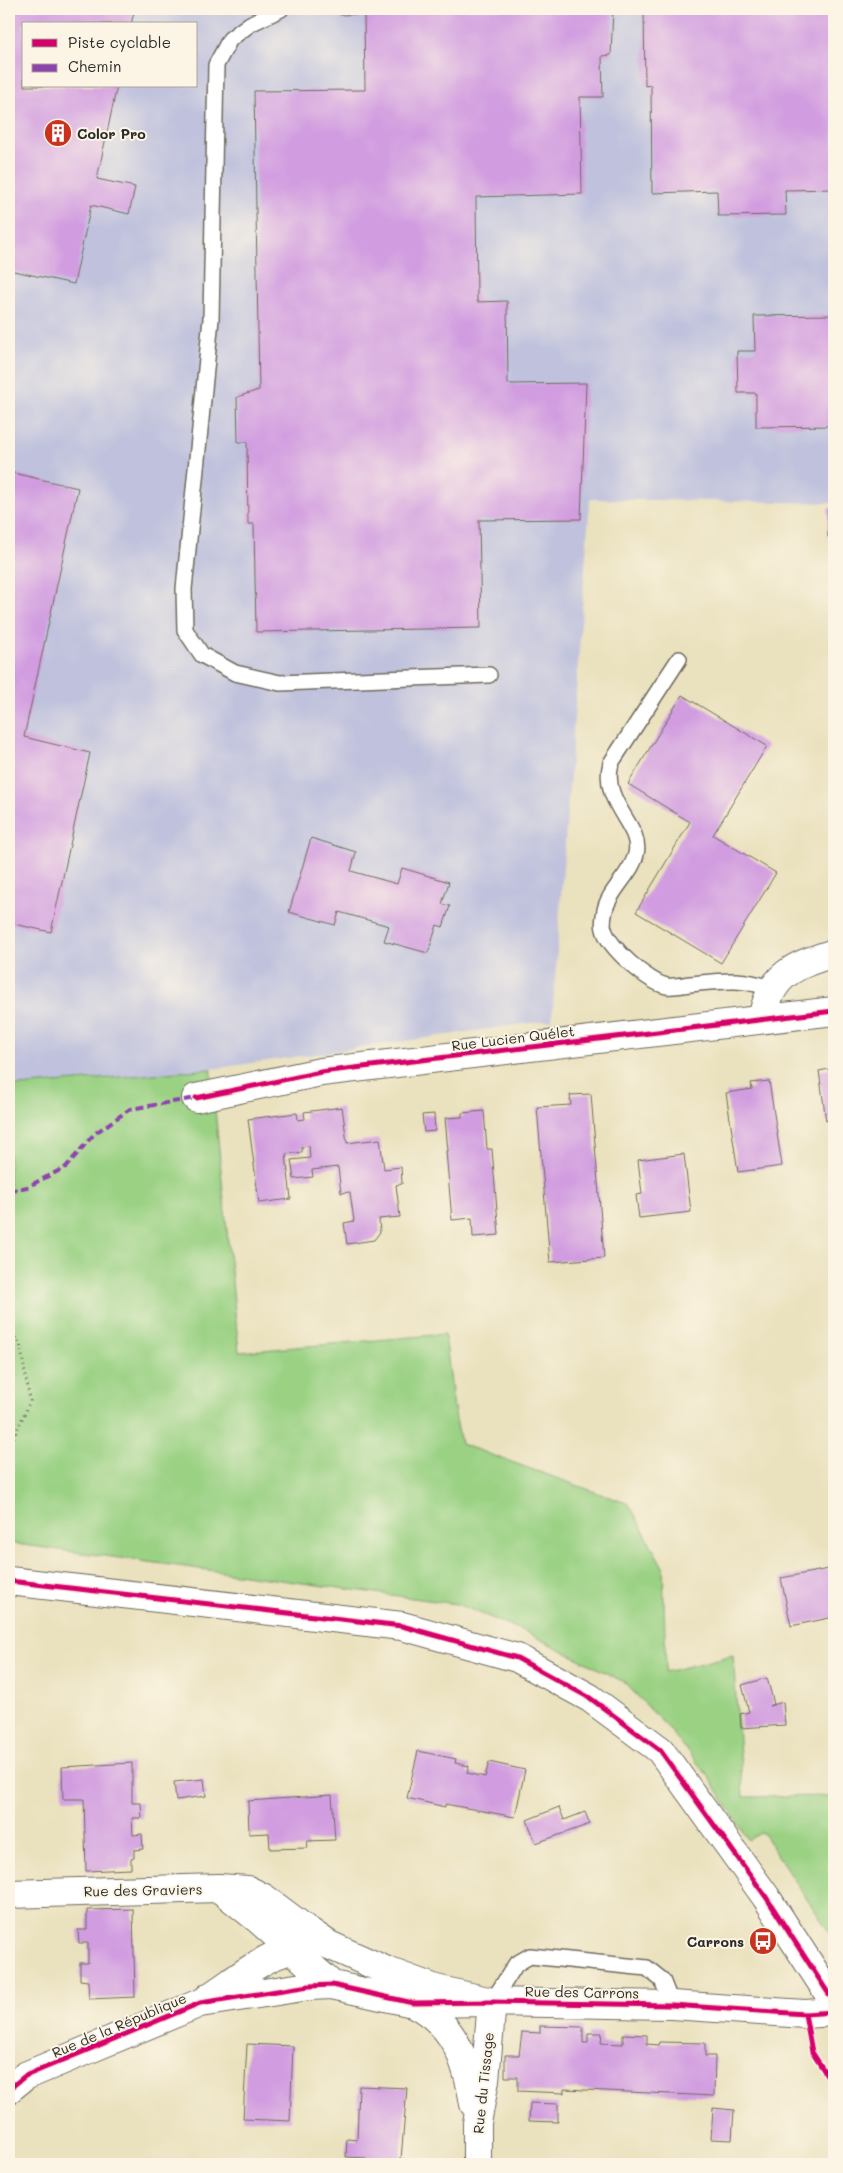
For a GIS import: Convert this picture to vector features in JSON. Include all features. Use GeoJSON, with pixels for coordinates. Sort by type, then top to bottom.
{"type":"FeatureCollection","features":[{"type":"Feature","properties":{"kind":"street"},"geometry":{"type":"LineString","coordinates":[[762,1019],[766,998],[784,974],[810,960],[834,953]]}},
{"type":"Feature","properties":{"kind":"street","name":"Rue Lucien Quélet"},"geometry":{"type":"LineString","coordinates":[[196,1098],[321,1072],[834,1011]]}},
{"type":"Feature","properties":{"kind":"street"},"geometry":{"type":"LineString","coordinates":[[9,1581],[402,1626],[517,1658],[590,1698],[660,1750],[766,1897],[834,2002]]}},
{"type":"Feature","properties":{"kind":"street"},"geometry":{"type":"LineString","coordinates":[[219,1888],[248,1890],[264,1898],[329,1945],[436,1990],[492,2002]]}},
{"type":"Feature","properties":{"kind":"street","name":"Rue des Graviers"},"geometry":{"type":"LineString","coordinates":[[9,1894],[219,1888],[332,1985]]}},
{"type":"Feature","properties":{"kind":"street"},"geometry":{"type":"LineString","coordinates":[[200,2003],[263,1961],[290,1948],[329,1945]]}},
{"type":"Feature","properties":{"kind":"street","name":"Rue des Carrons"},"geometry":{"type":"LineString","coordinates":[[332,1985],[413,2003],[492,2002],[672,2006],[805,2014],[834,2012]]}},
{"type":"Feature","properties":{"kind":"street","name":"Rue de la République"},"geometry":{"type":"LineString","coordinates":[[9,2089],[25,2076],[200,2003],[309,1986],[332,1985]]}},
{"type":"Feature","properties":{"kind":"street","name":"Rue du Tissage"},"geometry":{"type":"LineString","coordinates":[[477,2164],[477,2123],[485,2080],[492,2002]]}},
{"type":"Feature","properties":{"kind":"street"},"geometry":{"type":"LineString","coordinates":[[413,2003],[426,2009],[444,2025],[456,2040],[466,2065],[477,2123]]}},
{"type":"Feature","properties":{"kind":"lane"},"geometry":{"type":"LineString","coordinates":[[281,9],[250,24],[230,39],[216,65],[211,318],[184,589],[185,630],[202,655],[235,673],[280,683],[489,675]]}},
{"type":"Feature","properties":{"kind":"lane"},"geometry":{"type":"LineString","coordinates":[[679,659],[611,763],[607,776],[617,807],[636,837],[636,854],[605,908],[604,929],[619,954],[648,977],[667,986],[738,980],[752,981],[772,989]]}},
{"type":"Feature","properties":{"kind":"lane"},"geometry":{"type":"LineString","coordinates":[[492,2002],[516,1964],[530,1956],[647,1968],[662,1980],[672,2006]]}},
{"type":"Feature","properties":{"kind":"path"},"geometry":{"type":"LineString","coordinates":[[9,1330],[20,1343],[30,1401],[9,1448]]}},
{"type":"Feature","properties":{"kind":"shaded area"},"geometry":{"type":"Polygon","coordinates":[[[9,9],[834,9],[834,503],[590,499],[552,1020],[211,1069],[9,1087],[9,9]]]}},
{"type":"Feature","properties":{"kind":"green space"},"geometry":{"type":"Polygon","coordinates":[[[211,1069],[239,1352],[445,1334],[454,1409],[461,1444],[629,1504],[663,1567],[666,1672],[733,1655],[743,1797],[834,1796],[834,1939],[762,1832],[748,1840],[710,1778],[669,1729],[624,1682],[526,1632],[457,1604],[9,1543],[9,1087],[211,1069]]]}},
{"type":"Feature","properties":{"kind":"building","name":"Color Pro"},"geometry":{"type":"Polygon","coordinates":[[[9,9],[135,9],[132,22],[22,22],[22,88],[117,88],[97,179],[135,187],[129,214],[91,205],[74,284],[9,270],[9,9]]]}},
{"type":"Feature","properties":{"kind":"building"},"geometry":{"type":"Polygon","coordinates":[[[340,9],[613,9],[611,55],[602,56],[603,97],[580,97],[582,194],[476,197],[477,302],[507,301],[508,384],[586,383],[581,519],[479,520],[481,628],[256,632],[254,524],[248,524],[247,442],[238,442],[237,397],[259,390],[254,91],[365,90],[364,14],[340,15],[340,9]]]}},
{"type":"Feature","properties":{"kind":"building"},"geometry":{"type":"Polygon","coordinates":[[[644,9],[834,9],[834,189],[785,190],[786,215],[718,216],[717,191],[652,193],[651,85],[645,86],[644,9]]]}},
{"type":"Feature","properties":{"kind":"building"},"geometry":{"type":"Polygon","coordinates":[[[834,315],[834,426],[756,427],[756,393],[738,393],[737,351],[755,351],[754,316],[834,315]]]}},
{"type":"Feature","properties":{"kind":"building"},"geometry":{"type":"Polygon","coordinates":[[[9,472],[78,488],[24,737],[90,753],[51,932],[9,923],[9,472]]]}},
{"type":"Feature","properties":{"kind":"building"},"geometry":{"type":"Polygon","coordinates":[[[828,508],[834,508],[834,537],[828,537],[828,508]]]}},
{"type":"Feature","properties":{"kind":"building"},"geometry":{"type":"Polygon","coordinates":[[[831,575],[834,575],[834,604],[831,604],[831,575]]]}},
{"type":"Feature","properties":{"kind":"building"},"geometry":{"type":"Polygon","coordinates":[[[682,695],[767,746],[713,835],[776,873],[721,963],[636,912],[690,822],[628,784],[682,695]]]}},
{"type":"Feature","properties":{"kind":"building"},"geometry":{"type":"Polygon","coordinates":[[[311,838],[356,852],[351,871],[397,884],[402,868],[449,882],[442,904],[450,906],[443,927],[437,925],[428,953],[384,941],[389,926],[339,912],[335,925],[289,912],[311,838]]]}},
{"type":"Feature","properties":{"kind":"building"},"geometry":{"type":"Polygon","coordinates":[[[834,1068],[834,1119],[826,1121],[819,1071],[834,1068]]]}},
{"type":"Feature","properties":{"kind":"building"},"geometry":{"type":"Polygon","coordinates":[[[769,1081],[782,1166],[738,1172],[726,1093],[752,1089],[751,1083],[769,1081]]]}},
{"type":"Feature","properties":{"kind":"building"},"geometry":{"type":"Polygon","coordinates":[[[591,1094],[604,1258],[550,1262],[537,1107],[571,1105],[570,1095],[591,1094]]]}},
{"type":"Feature","properties":{"kind":"building"},"geometry":{"type":"Polygon","coordinates":[[[342,1107],[347,1143],[380,1139],[384,1169],[401,1167],[402,1184],[396,1185],[400,1217],[379,1219],[380,1232],[374,1240],[347,1244],[344,1223],[354,1221],[350,1192],[341,1193],[338,1167],[312,1170],[313,1177],[294,1179],[291,1160],[310,1158],[309,1146],[302,1147],[302,1152],[286,1154],[291,1199],[259,1203],[248,1119],[297,1113],[298,1120],[305,1119],[304,1112],[342,1107]]]}},
{"type":"Feature","properties":{"kind":"building"},"geometry":{"type":"Polygon","coordinates":[[[484,1111],[487,1149],[492,1149],[499,1235],[473,1237],[472,1218],[452,1220],[445,1118],[462,1117],[462,1113],[484,1111]]]}},
{"type":"Feature","properties":{"kind":"building"},"geometry":{"type":"Polygon","coordinates":[[[434,1114],[435,1131],[424,1132],[422,1115],[434,1114]]]}},
{"type":"Feature","properties":{"kind":"building"},"geometry":{"type":"Polygon","coordinates":[[[684,1154],[691,1212],[639,1218],[636,1195],[642,1194],[638,1160],[684,1154]]]}},
{"type":"Feature","properties":{"kind":"building"},"geometry":{"type":"Polygon","coordinates":[[[834,1568],[834,1617],[791,1626],[781,1578],[834,1568]]]}},
{"type":"Feature","properties":{"kind":"building"},"geometry":{"type":"Polygon","coordinates":[[[767,1678],[774,1704],[769,1706],[783,1702],[785,1725],[741,1728],[740,1714],[749,1712],[742,1685],[767,1678]]]}},
{"type":"Feature","properties":{"kind":"building"},"geometry":{"type":"Polygon","coordinates":[[[418,1751],[456,1759],[455,1763],[469,1766],[467,1773],[485,1777],[489,1762],[525,1770],[515,1817],[445,1804],[445,1807],[407,1798],[418,1751]]]}},
{"type":"Feature","properties":{"kind":"building"},"geometry":{"type":"Polygon","coordinates":[[[132,1763],[132,1803],[141,1803],[142,1818],[132,1818],[133,1835],[142,1834],[143,1849],[134,1850],[134,1857],[131,1858],[131,1869],[86,1871],[84,1799],[63,1799],[62,1767],[132,1763]]]}},
{"type":"Feature","properties":{"kind":"building"},"geometry":{"type":"Polygon","coordinates":[[[204,1779],[206,1796],[176,1800],[174,1782],[204,1779]]]}},
{"type":"Feature","properties":{"kind":"building"},"geometry":{"type":"Polygon","coordinates":[[[332,1795],[335,1840],[307,1841],[308,1848],[270,1849],[269,1833],[249,1834],[248,1801],[332,1795]]]}},
{"type":"Feature","properties":{"kind":"building"},"geometry":{"type":"Polygon","coordinates":[[[559,1807],[564,1820],[585,1812],[590,1824],[536,1843],[527,1820],[559,1807]]]}},
{"type":"Feature","properties":{"kind":"building"},"geometry":{"type":"Polygon","coordinates":[[[133,1909],[135,1997],[89,1999],[88,1981],[80,1980],[80,1963],[88,1963],[88,1943],[79,1943],[78,1930],[87,1930],[87,1910],[133,1909]]]}},
{"type":"Feature","properties":{"kind":"building"},"geometry":{"type":"Polygon","coordinates":[[[540,2026],[583,2027],[583,2043],[588,2043],[588,2033],[602,2033],[601,2043],[623,2044],[623,2034],[647,2035],[647,2044],[658,2045],[659,2042],[705,2043],[705,2056],[715,2056],[714,2096],[564,2089],[564,2093],[518,2091],[518,2077],[505,2077],[505,2055],[519,2055],[522,2032],[540,2033],[540,2026]]]}},
{"type":"Feature","properties":{"kind":"building"},"geometry":{"type":"Polygon","coordinates":[[[247,2044],[293,2046],[290,2121],[243,2119],[247,2044]]]}},
{"type":"Feature","properties":{"kind":"building"},"geometry":{"type":"Polygon","coordinates":[[[359,2086],[407,2088],[401,2159],[414,2160],[414,2164],[365,2164],[366,2158],[346,2157],[347,2139],[357,2140],[359,2086]]]}},
{"type":"Feature","properties":{"kind":"building"},"geometry":{"type":"Polygon","coordinates":[[[530,2103],[558,2104],[558,2122],[529,2121],[530,2103]]]}},
{"type":"Feature","properties":{"kind":"building"},"geometry":{"type":"Polygon","coordinates":[[[713,2108],[734,2110],[732,2140],[711,2139],[713,2108]]]}},
{"type":"Feature","properties":{"kind":"building"},"geometry":{"type":"Polygon","coordinates":[[[714,2160],[731,2161],[731,2164],[714,2164],[714,2160]]]}},
{"type":"Feature","properties":{"kind":"building"},"geometry":{"type":"Polygon","coordinates":[[[108,2161],[171,2162],[171,2164],[108,2164],[108,2161]]]}},
{"type":"Feature","properties":{"kind":"marked path"},"geometry":{"type":"LineString","coordinates":[[9,1191],[27,1187],[66,1167],[94,1134],[130,1109],[196,1098]]}},
{"type":"Feature","properties":{"kind":"cycle path"},"geometry":{"type":"LineString","coordinates":[[196,1098],[321,1072],[834,1011]]}},
{"type":"Feature","properties":{"kind":"cycle path"},"geometry":{"type":"LineString","coordinates":[[9,1581],[402,1626],[517,1658],[590,1698],[660,1750],[766,1897],[834,2002]]}},
{"type":"Feature","properties":{"kind":"cycle path"},"geometry":{"type":"LineString","coordinates":[[9,2089],[25,2076],[200,2003],[309,1986],[332,1985],[413,2003],[492,2002],[672,2005],[805,2014],[834,2012]]}},
{"type":"Feature","properties":{"kind":"cycle path"},"geometry":{"type":"LineString","coordinates":[[805,2014],[812,2052],[834,2086]]}},
{"type":"Feature","properties":{"kind":"place","name":"Color Pro"},"geometry":{"type":"Point","coordinates":[58,133]}},
{"type":"Feature","properties":{"kind":"place","name":"Carrons"},"geometry":{"type":"Point","coordinates":[763,1941]}}]}
